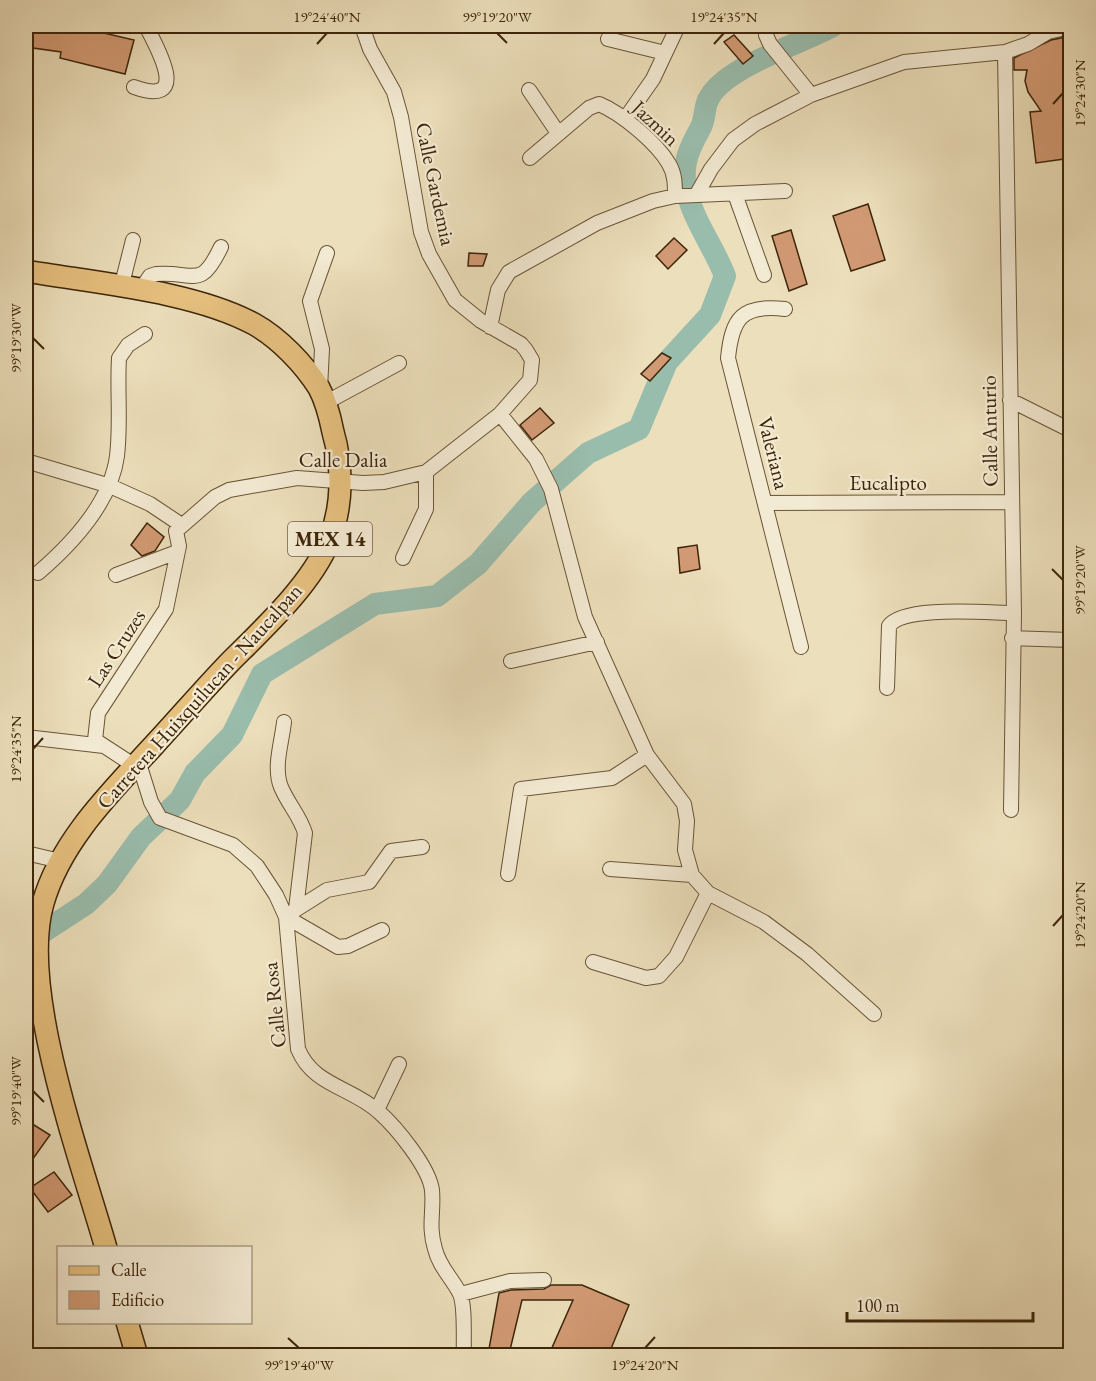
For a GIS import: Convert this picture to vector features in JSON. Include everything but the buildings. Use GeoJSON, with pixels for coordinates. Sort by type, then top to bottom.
{"type":"FeatureCollection","features":[{"type":"Feature","properties":{"kind":"main road","name":"Carretera Huixquilucan - Naucalpan"},"geometry":{"type":"LineString","coordinates":[[26,271],[211,307],[258,326],[290,352],[322,396],[340,460],[335,524],[329,541],[309,574],[277,615],[136,765],[84,825],[60,861],[39,919],[40,997],[64,1101],[105,1246]]}},
{"type":"Feature","properties":{"kind":"main road"},"geometry":{"type":"LineString","coordinates":[[128,1324],[137,1356]]}},
{"type":"Feature","properties":{"kind":"street"},"geometry":{"type":"LineString","coordinates":[[134,87],[148,92],[160,90],[166,83],[168,70],[146,26]]}},
{"type":"Feature","properties":{"kind":"street","name":"Calle Gardemia"},"geometry":{"type":"LineString","coordinates":[[362,26],[365,39],[396,100],[409,153],[421,232],[429,254],[455,300],[490,327],[521,344],[526,350]]}},
{"type":"Feature","properties":{"kind":"street"},"geometry":{"type":"LineString","coordinates":[[625,119],[653,79],[678,26]]}},
{"type":"Feature","properties":{"kind":"street"},"geometry":{"type":"LineString","coordinates":[[767,26],[766,35],[770,44],[810,95]]}},
{"type":"Feature","properties":{"kind":"street"},"geometry":{"type":"LineString","coordinates":[[696,194],[711,168],[734,140],[755,124],[810,95],[904,62],[1005,52],[1028,44],[1048,32],[1071,27]]}},
{"type":"Feature","properties":{"kind":"street"},"geometry":{"type":"LineString","coordinates":[[608,39],[665,53]]}},
{"type":"Feature","properties":{"kind":"street","name":"Calle Anturio"},"geometry":{"type":"LineString","coordinates":[[1005,52],[1014,613],[1011,810]]}},
{"type":"Feature","properties":{"kind":"street"},"geometry":{"type":"LineString","coordinates":[[529,90],[558,133]]}},
{"type":"Feature","properties":{"kind":"street","name":"Jazmin"},"geometry":{"type":"LineString","coordinates":[[530,158],[596,104],[625,119],[670,165],[674,176],[676,196]]}},
{"type":"Feature","properties":{"kind":"street"},"geometry":{"type":"LineString","coordinates":[[490,327],[502,280],[520,264],[597,223],[653,201],[676,196],[785,191]]}},
{"type":"Feature","properties":{"kind":"street"},"geometry":{"type":"LineString","coordinates":[[735,194],[764,275]]}},
{"type":"Feature","properties":{"kind":"street"},"geometry":{"type":"LineString","coordinates":[[130,290],[133,240]]}},
{"type":"Feature","properties":{"kind":"street"},"geometry":{"type":"LineString","coordinates":[[130,290],[156,274],[193,277],[203,274],[210,269],[221,247]]}},
{"type":"Feature","properties":{"kind":"street"},"geometry":{"type":"LineString","coordinates":[[327,253],[310,301],[322,349],[322,396],[399,363]]}},
{"type":"Feature","properties":{"kind":"street","name":"Valeriana"},"geometry":{"type":"LineString","coordinates":[[785,309],[762,306],[743,314],[731,331],[728,358],[801,647]]}},
{"type":"Feature","properties":{"kind":"street"},"geometry":{"type":"LineString","coordinates":[[38,573],[68,546],[110,486],[117,456],[119,358],[128,345],[145,334]]}},
{"type":"Feature","properties":{"kind":"street","name":"Calle Dalia"},"geometry":{"type":"LineString","coordinates":[[176,531],[215,497],[229,490],[297,478],[384,482],[426,472],[500,414],[530,380],[532,360],[526,350]]}},
{"type":"Feature","properties":{"kind":"street"},"geometry":{"type":"LineString","coordinates":[[1010,400],[1071,430]]}},
{"type":"Feature","properties":{"kind":"street"},"geometry":{"type":"LineString","coordinates":[[500,414],[536,459],[551,489],[578,597],[647,755],[684,804],[687,821],[685,850],[692,875],[708,893],[764,922],[807,954],[874,1014]]}},
{"type":"Feature","properties":{"kind":"street"},"geometry":{"type":"LineString","coordinates":[[26,461],[110,486],[150,504],[180,524],[176,531]]}},
{"type":"Feature","properties":{"kind":"street"},"geometry":{"type":"LineString","coordinates":[[403,558],[426,509],[426,472]]}},
{"type":"Feature","properties":{"kind":"street","name":"Eucalipto"},"geometry":{"type":"LineString","coordinates":[[765,503],[1011,502]]}},
{"type":"Feature","properties":{"kind":"street","name":"Las Cruzes"},"geometry":{"type":"LineString","coordinates":[[104,746],[95,740],[98,713],[166,609],[179,539],[176,531]]}},
{"type":"Feature","properties":{"kind":"street"},"geometry":{"type":"LineString","coordinates":[[116,575],[177,552]]}},
{"type":"Feature","properties":{"kind":"street"},"geometry":{"type":"LineString","coordinates":[[887,688],[889,626],[893,620],[911,613],[1014,613]]}},
{"type":"Feature","properties":{"kind":"street"},"geometry":{"type":"LineString","coordinates":[[1012,638],[1071,640]]}},
{"type":"Feature","properties":{"kind":"street"},"geometry":{"type":"LineString","coordinates":[[511,661],[597,642]]}},
{"type":"Feature","properties":{"kind":"street"},"geometry":{"type":"LineString","coordinates":[[284,722],[277,774],[282,789],[302,822],[304,833],[291,913]]}},
{"type":"Feature","properties":{"kind":"street"},"geometry":{"type":"LineString","coordinates":[[26,736],[104,746],[136,765]]}},
{"type":"Feature","properties":{"kind":"street"},"geometry":{"type":"LineString","coordinates":[[508,874],[521,789],[612,778],[647,755]]}},
{"type":"Feature","properties":{"kind":"street","name":"Calle Rosa"},"geometry":{"type":"LineString","coordinates":[[136,765],[143,773],[151,802],[167,821],[216,838],[239,850],[257,866],[291,913],[298,1049],[302,1060],[321,1079],[377,1110],[390,1123],[424,1168],[431,1187],[429,1222],[435,1251],[441,1266],[461,1294]]}},
{"type":"Feature","properties":{"kind":"street"},"geometry":{"type":"LineString","coordinates":[[291,913],[327,890],[369,882],[391,851],[422,847]]}},
{"type":"Feature","properties":{"kind":"street"},"geometry":{"type":"LineString","coordinates":[[26,853],[60,861]]}},
{"type":"Feature","properties":{"kind":"street"},"geometry":{"type":"LineString","coordinates":[[610,869],[692,875]]}},
{"type":"Feature","properties":{"kind":"street"},"geometry":{"type":"LineString","coordinates":[[593,962],[646,978],[659,976],[676,957],[708,893]]}},
{"type":"Feature","properties":{"kind":"street"},"geometry":{"type":"LineString","coordinates":[[291,913],[338,947],[348,946],[382,930]]}},
{"type":"Feature","properties":{"kind":"street"},"geometry":{"type":"LineString","coordinates":[[377,1110],[399,1064]]}},
{"type":"Feature","properties":{"kind":"street"},"geometry":{"type":"LineString","coordinates":[[464,1356],[461,1294],[510,1281],[544,1280]]}},
{"type":"Feature","properties":{"kind":"waterway"},"geometry":{"type":"LineString","coordinates":[[26,943],[86,904],[107,884],[141,837],[180,800],[195,773],[232,735],[262,674],[375,604],[437,596],[478,564],[532,502],[588,453],[639,429],[667,362],[710,315],[725,276],[693,211],[685,179],[688,156],[702,124],[708,100],[716,88],[729,77],[764,57],[833,26]]}}]}
